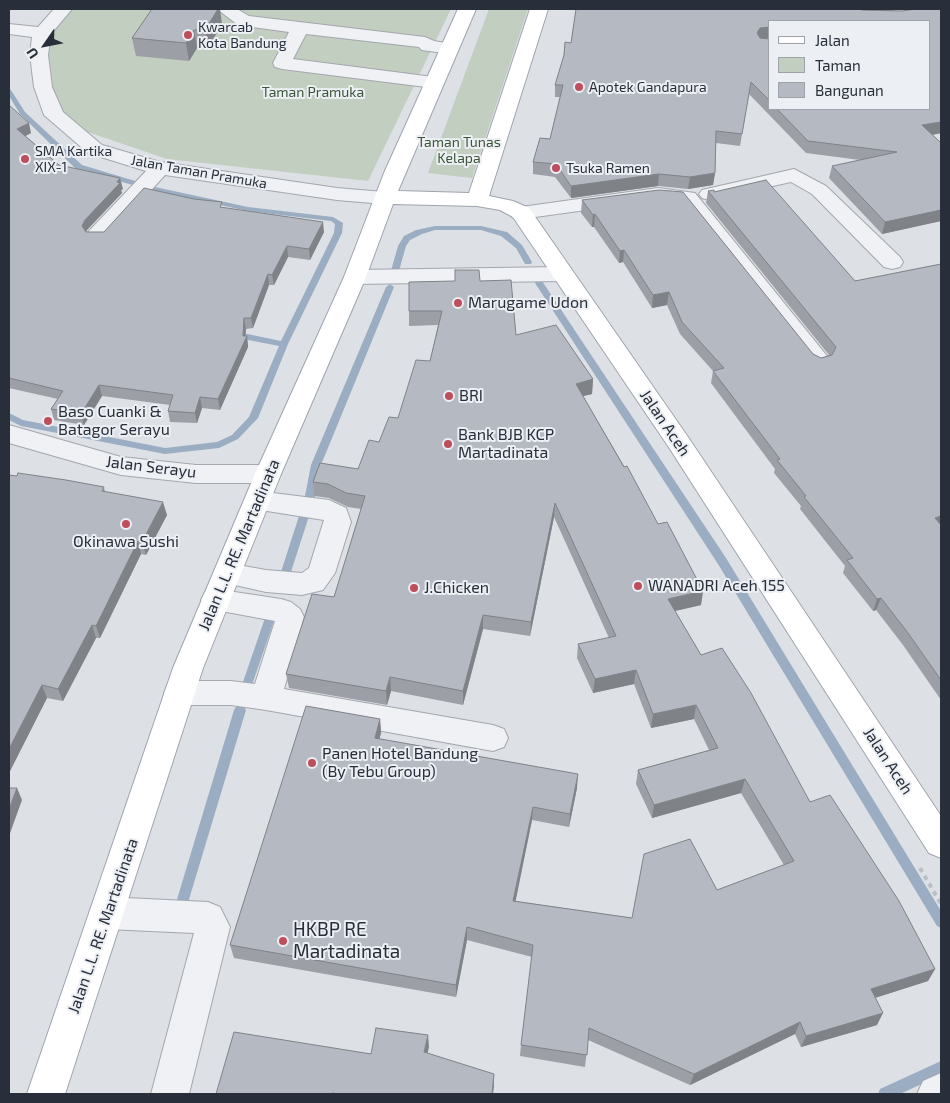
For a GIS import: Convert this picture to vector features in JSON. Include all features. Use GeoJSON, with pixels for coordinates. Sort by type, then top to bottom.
{"type":"FeatureCollection","features":[{"type":"Feature","properties":{"kind":"main road","name":"Jalan L.L. RE. Martadinata"},"geometry":{"type":"LineString","coordinates":[[46,1094],[145,803],[179,693],[215,600],[355,277],[384,198],[467,9]]}},
{"type":"Feature","properties":{"kind":"main road"},"geometry":{"type":"LineString","coordinates":[[477,200],[539,9]]}},
{"type":"Feature","properties":{"kind":"main road"},"geometry":{"type":"LineString","coordinates":[[384,198],[428,197],[477,200],[506,205],[521,213]]}},
{"type":"Feature","properties":{"kind":"main road","name":"Jalan Aceh"},"geometry":{"type":"LineString","coordinates":[[521,213],[679,443],[941,843]]}},
{"type":"Feature","properties":{"kind":"street"},"geometry":{"type":"LineString","coordinates":[[9,29],[42,33],[62,9]]}},
{"type":"Feature","properties":{"kind":"street"},"geometry":{"type":"LineString","coordinates":[[226,9],[244,21],[425,42],[428,46],[450,49]]}},
{"type":"Feature","properties":{"kind":"street"},"geometry":{"type":"LineString","coordinates":[[300,28],[282,63],[434,82]]}},
{"type":"Feature","properties":{"kind":"street","name":"Jalan Taman Pramuka"},"geometry":{"type":"LineString","coordinates":[[42,33],[39,55],[43,87],[54,115],[95,149],[126,160],[160,168],[331,194],[384,198]]}},
{"type":"Feature","properties":{"kind":"street"},"geometry":{"type":"LineString","coordinates":[[97,236],[160,168]]}},
{"type":"Feature","properties":{"kind":"street"},"geometry":{"type":"LineString","coordinates":[[521,213],[658,194],[688,197],[705,195],[794,175],[819,190],[892,262]]}},
{"type":"Feature","properties":{"kind":"street"},"geometry":{"type":"LineString","coordinates":[[688,197],[819,361]]}},
{"type":"Feature","properties":{"kind":"street"},"geometry":{"type":"LineString","coordinates":[[355,277],[562,274]]}},
{"type":"Feature","properties":{"kind":"street","name":"Jalan Serayu"},"geometry":{"type":"LineString","coordinates":[[9,434],[121,466],[196,474],[268,474]]}},
{"type":"Feature","properties":{"kind":"street"},"geometry":{"type":"LineString","coordinates":[[226,574],[266,581],[302,584],[313,582],[322,573],[338,522],[337,515],[329,510],[257,500]]}},
{"type":"Feature","properties":{"kind":"street"},"geometry":{"type":"LineString","coordinates":[[215,600],[281,610],[290,617],[266,698]]}},
{"type":"Feature","properties":{"kind":"street"},"geometry":{"type":"LineString","coordinates":[[179,693],[231,693],[266,698],[493,738]]}},
{"type":"Feature","properties":{"kind":"street"},"geometry":{"type":"LineString","coordinates":[[106,913],[208,918],[213,926],[170,1094]]}},
{"type":"Feature","properties":{"kind":"street"},"geometry":{"type":"LineString","coordinates":[[936,1094],[941,1092]]}},
{"type":"Feature","properties":{"kind":"green space","name":"Taman Pramuka"},"geometry":{"type":"Polygon","coordinates":[[[67,9],[451,9],[368,181],[167,159],[76,128],[53,101],[40,29],[67,9]]]}},
{"type":"Feature","properties":{"kind":"green space","name":"Taman Tunas Kelapa"},"geometry":{"type":"Polygon","coordinates":[[[489,9],[528,9],[472,178],[428,173],[489,9]]]}},
{"type":"Feature","properties":{"kind":"building"},"geometry":{"type":"Polygon","coordinates":[[[152,9],[218,9],[205,30],[194,30],[186,43],[132,38],[152,9]]]}},
{"type":"Feature","properties":{"kind":"building"},"geometry":{"type":"Polygon","coordinates":[[[576,9],[861,9],[902,11],[941,9],[941,122],[922,125],[941,143],[941,210],[885,222],[832,166],[897,152],[808,141],[778,110],[930,110],[930,20],[768,20],[768,27],[760,28],[757,33],[760,38],[768,39],[768,99],[751,82],[742,134],[716,131],[715,173],[690,177],[659,174],[571,186],[556,164],[533,162],[540,138],[550,139],[563,85],[555,85],[564,55],[565,42],[571,43],[576,9]]]}},
{"type":"Feature","properties":{"kind":"building"},"geometry":{"type":"Polygon","coordinates":[[[9,105],[29,123],[17,129],[59,165],[120,178],[117,182],[120,183],[85,220],[82,226],[86,232],[104,232],[144,188],[194,199],[222,202],[220,207],[323,222],[309,249],[287,246],[272,275],[268,274],[251,318],[244,318],[243,336],[247,336],[218,399],[200,397],[195,413],[168,411],[173,395],[99,385],[81,414],[51,409],[63,391],[9,378],[9,105]]]}},
{"type":"Feature","properties":{"kind":"building"},"geometry":{"type":"Polygon","coordinates":[[[766,180],[855,281],[941,264],[941,516],[935,518],[941,525],[941,680],[881,598],[877,599],[847,560],[853,558],[804,497],[806,496],[777,460],[780,459],[713,371],[724,368],[682,322],[669,292],[653,295],[624,250],[620,251],[595,214],[593,215],[582,200],[659,190],[683,192],[813,354],[821,358],[832,355],[836,347],[708,191],[714,190],[714,192],[766,180]]]}},
{"type":"Feature","properties":{"kind":"building"},"geometry":{"type":"Polygon","coordinates":[[[455,270],[479,270],[480,281],[511,280],[516,335],[556,325],[593,379],[576,384],[624,467],[627,466],[658,524],[667,522],[703,591],[668,599],[701,655],[722,648],[751,693],[810,802],[830,795],[899,901],[935,969],[871,989],[883,1013],[806,1036],[800,1022],[694,1074],[589,1028],[587,1055],[521,1045],[533,945],[467,927],[456,985],[230,945],[306,706],[380,719],[375,738],[578,774],[570,814],[533,807],[513,901],[632,918],[644,854],[690,839],[717,890],[794,861],[745,779],[654,805],[638,770],[718,748],[696,705],[653,714],[636,670],[595,679],[578,644],[616,636],[555,503],[531,622],[483,615],[463,691],[390,677],[386,691],[286,674],[312,594],[334,597],[365,496],[346,493],[328,484],[313,482],[320,463],[358,469],[369,440],[379,442],[389,417],[398,418],[416,360],[430,361],[442,311],[409,311],[409,282],[455,281],[455,270]]]}},
{"type":"Feature","properties":{"kind":"building"},"geometry":{"type":"Polygon","coordinates":[[[18,473],[104,487],[102,491],[163,502],[142,542],[138,541],[96,626],[92,625],[58,689],[42,685],[9,749],[9,475],[17,476],[18,473]]]}},
{"type":"Feature","properties":{"kind":"building"},"geometry":{"type":"Polygon","coordinates":[[[9,788],[17,788],[9,809],[9,788]]]}},
{"type":"Feature","properties":{"kind":"building"},"geometry":{"type":"Polygon","coordinates":[[[376,1028],[428,1035],[424,1052],[494,1074],[492,1094],[216,1094],[234,1032],[371,1054],[376,1028]]]}},
{"type":"Feature","properties":{"kind":"waterway"},"geometry":{"type":"LineString","coordinates":[[9,91],[22,113],[79,167],[154,189],[248,209],[333,219],[339,223],[338,233],[284,344]]}},
{"type":"Feature","properties":{"kind":"waterway"},"geometry":{"type":"LineString","coordinates":[[395,271],[402,246],[407,238],[419,232],[435,228],[481,228],[504,234],[519,247],[528,262]]}},
{"type":"Feature","properties":{"kind":"waterway"},"geometry":{"type":"LineString","coordinates":[[539,283],[722,561],[941,922]]}},
{"type":"Feature","properties":{"kind":"waterway"},"geometry":{"type":"LineString","coordinates":[[309,501],[316,465],[390,287]]}},
{"type":"Feature","properties":{"kind":"waterway"},"geometry":{"type":"LineString","coordinates":[[233,334],[284,344]]}},
{"type":"Feature","properties":{"kind":"waterway"},"geometry":{"type":"LineString","coordinates":[[9,416],[21,423],[165,451],[219,445],[235,437],[253,418],[284,344]]}},
{"type":"Feature","properties":{"kind":"waterway"},"geometry":{"type":"LineString","coordinates":[[284,578],[305,513]]}},
{"type":"Feature","properties":{"kind":"waterway"},"geometry":{"type":"LineString","coordinates":[[248,682],[270,618]]}},
{"type":"Feature","properties":{"kind":"waterway"},"geometry":{"type":"LineString","coordinates":[[181,906],[240,710]]}},
{"type":"Feature","properties":{"kind":"waterway"},"geometry":{"type":"LineString","coordinates":[[885,1094],[941,1068]]}},
{"type":"Feature","properties":{"kind":"place","name":"Kwarcab Kota Bandung"},"geometry":{"type":"Point","coordinates":[188,35]}},
{"type":"Feature","properties":{"kind":"place","name":"Apotek Gandapura"},"geometry":{"type":"Point","coordinates":[579,87]}},
{"type":"Feature","properties":{"kind":"place","name":"SMA Kartika XIX-1"},"geometry":{"type":"Point","coordinates":[25,159]}},
{"type":"Feature","properties":{"kind":"place","name":"Tsuka Ramen"},"geometry":{"type":"Point","coordinates":[556,168]}},
{"type":"Feature","properties":{"kind":"place","name":"Marugame Udon"},"geometry":{"type":"Point","coordinates":[458,303]}},
{"type":"Feature","properties":{"kind":"place","name":"BRI"},"geometry":{"type":"Point","coordinates":[449,396]}},
{"type":"Feature","properties":{"kind":"place","name":"Baso Cuanki & Batagor Serayu"},"geometry":{"type":"Point","coordinates":[48,421]}},
{"type":"Feature","properties":{"kind":"place","name":"Bank BJB KCP Martadinata"},"geometry":{"type":"Point","coordinates":[448,444]}},
{"type":"Feature","properties":{"kind":"place","name":"Okinawa Sushi"},"geometry":{"type":"Point","coordinates":[126,524]}},
{"type":"Feature","properties":{"kind":"place","name":"WANADRI Aceh 155"},"geometry":{"type":"Point","coordinates":[638,586]}},
{"type":"Feature","properties":{"kind":"place","name":"J.Chicken"},"geometry":{"type":"Point","coordinates":[414,588]}},
{"type":"Feature","properties":{"kind":"place","name":"Panen Hotel Bandung (By Tebu Group)"},"geometry":{"type":"Point","coordinates":[312,763]}},
{"type":"Feature","properties":{"kind":"place","name":"HKBP RE Martadinata"},"geometry":{"type":"Point","coordinates":[283,941]}}]}
